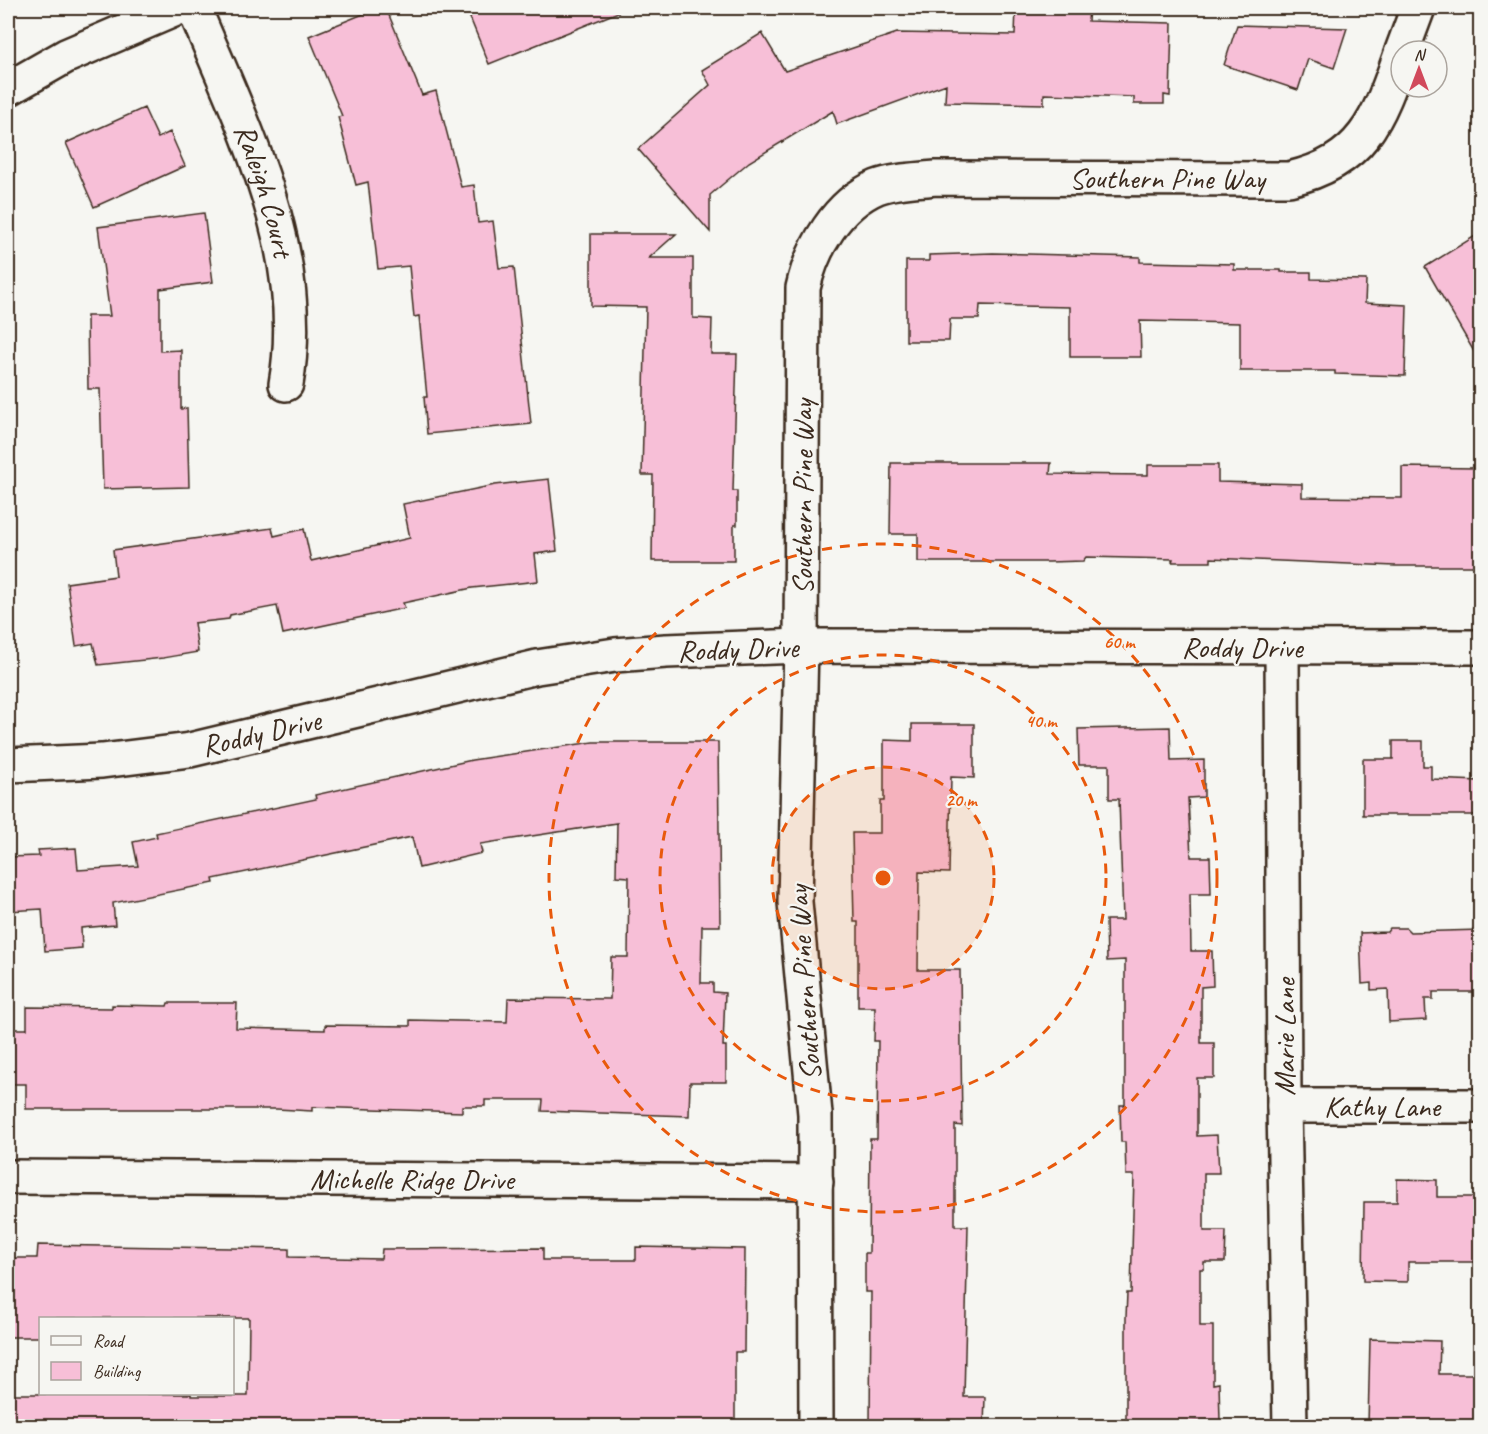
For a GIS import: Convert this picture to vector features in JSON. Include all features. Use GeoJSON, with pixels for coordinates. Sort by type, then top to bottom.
{"type":"FeatureCollection","features":[{"type":"Feature","properties":{"kind":"street"},"geometry":{"type":"LineString","coordinates":[[8,89],[66,56],[178,8]]}},
{"type":"Feature","properties":{"kind":"street","name":"Raleigh Court"},"geometry":{"type":"LineString","coordinates":[[194,8],[255,156],[278,229],[291,311],[291,351],[286,384]]}},
{"type":"Feature","properties":{"kind":"street","name":"Southern Pine Way"},"geometry":{"type":"LineString","coordinates":[[1407,39],[1418,8]]}},
{"type":"Feature","properties":{"kind":"street","name":"Southern Pine Way"},"geometry":{"type":"LineString","coordinates":[[816,1426],[815,1114],[795,902],[801,646],[803,288],[808,266],[819,242],[846,209],[876,187],[902,181],[936,178],[1289,178],[1311,174],[1337,162],[1353,148],[1371,125],[1389,88]]}},
{"type":"Feature","properties":{"kind":"street","name":"Roddy Drive"},"geometry":{"type":"LineString","coordinates":[[8,765],[79,763],[190,750],[537,668],[586,659],[666,651],[801,646],[1480,647]]}},
{"type":"Feature","properties":{"kind":"street","name":"Marie Lane"},"geometry":{"type":"LineString","coordinates":[[1282,647],[1284,1106],[1290,1426]]}},
{"type":"Feature","properties":{"kind":"street","name":"Kathy Lane"},"geometry":{"type":"LineString","coordinates":[[1284,1106],[1480,1106]]}},
{"type":"Feature","properties":{"kind":"street","name":"Michelle Ridge Drive"},"geometry":{"type":"LineString","coordinates":[[8,1177],[816,1182]]}},
{"type":"Feature","properties":{"kind":"building"},"geometry":{"type":"Polygon","coordinates":[[[378,8],[386,8],[422,95],[436,91],[461,187],[474,185],[478,223],[493,221],[499,268],[514,267],[531,424],[427,434],[424,397],[427,397],[419,316],[414,317],[409,266],[378,269],[368,182],[356,185],[338,117],[342,116],[309,36],[378,8]]]}},
{"type":"Feature","properties":{"kind":"building"},"geometry":{"type":"Polygon","coordinates":[[[466,8],[626,8],[626,9],[489,64],[466,8]]]}},
{"type":"Feature","properties":{"kind":"building"},"geometry":{"type":"Polygon","coordinates":[[[1016,8],[1089,8],[1088,21],[1172,23],[1170,96],[1164,95],[1164,104],[1134,104],[1134,97],[1044,94],[1044,104],[945,102],[946,84],[837,124],[833,111],[749,162],[710,195],[710,232],[638,149],[710,85],[702,70],[762,33],[785,71],[897,33],[1015,35],[1016,8]]]}},
{"type":"Feature","properties":{"kind":"building"},"geometry":{"type":"Polygon","coordinates":[[[1237,25],[1347,28],[1334,68],[1308,59],[1298,90],[1224,65],[1237,25]]]}},
{"type":"Feature","properties":{"kind":"building"},"geometry":{"type":"Polygon","coordinates":[[[144,108],[158,138],[170,132],[185,166],[94,207],[66,143],[144,108]]]}},
{"type":"Feature","properties":{"kind":"building"},"geometry":{"type":"Polygon","coordinates":[[[204,213],[213,282],[160,289],[160,351],[181,350],[181,409],[187,408],[189,487],[103,489],[100,389],[88,389],[87,316],[110,316],[98,227],[204,213]]]}},
{"type":"Feature","properties":{"kind":"building"},"geometry":{"type":"Polygon","coordinates":[[[1480,233],[1480,362],[1425,267],[1480,233]]]}},
{"type":"Feature","properties":{"kind":"building"},"geometry":{"type":"Polygon","coordinates":[[[591,234],[676,234],[649,258],[693,258],[693,318],[712,319],[711,354],[737,354],[733,491],[737,491],[737,525],[734,525],[734,561],[652,561],[653,475],[642,475],[646,307],[591,306],[591,234]]]}},
{"type":"Feature","properties":{"kind":"building"},"geometry":{"type":"Polygon","coordinates":[[[993,253],[1140,257],[1140,262],[1234,264],[1234,270],[1311,272],[1311,279],[1366,280],[1365,303],[1407,305],[1405,376],[1335,374],[1335,371],[1240,371],[1240,323],[1140,321],[1141,357],[1070,357],[1070,307],[980,305],[979,319],[950,319],[949,341],[906,341],[906,261],[929,261],[929,255],[993,253]]]}},
{"type":"Feature","properties":{"kind":"building"},"geometry":{"type":"Polygon","coordinates":[[[891,463],[1051,463],[1050,474],[1148,475],[1148,465],[1218,465],[1218,482],[1302,484],[1302,497],[1402,498],[1402,467],[1476,468],[1476,519],[1480,519],[1480,566],[1395,566],[1211,558],[1211,562],[1172,562],[1173,559],[1086,557],[1083,561],[918,562],[918,534],[890,534],[891,463]]]}},
{"type":"Feature","properties":{"kind":"building"},"geometry":{"type":"Polygon","coordinates":[[[549,479],[557,551],[535,554],[538,581],[472,588],[403,603],[405,608],[283,634],[277,606],[230,615],[229,619],[194,623],[198,652],[163,658],[98,665],[93,643],[76,646],[67,583],[116,576],[113,550],[272,528],[274,536],[304,529],[311,561],[410,538],[403,504],[495,485],[549,479]]]}},
{"type":"Feature","properties":{"kind":"building"},"geometry":{"type":"Polygon","coordinates":[[[912,724],[974,724],[974,778],[951,777],[949,873],[919,872],[918,970],[960,970],[962,1126],[955,1125],[955,1226],[968,1226],[964,1397],[985,1397],[984,1426],[870,1426],[871,1292],[865,1292],[865,1253],[869,1253],[870,1139],[877,1139],[878,1041],[874,1041],[875,1007],[858,1007],[858,922],[854,922],[852,833],[880,833],[880,801],[884,801],[884,740],[912,741],[912,724]]]}},
{"type":"Feature","properties":{"kind":"building"},"geometry":{"type":"Polygon","coordinates":[[[1170,727],[1171,761],[1204,760],[1204,797],[1188,798],[1191,857],[1210,857],[1211,894],[1190,894],[1191,951],[1212,951],[1213,986],[1201,987],[1201,1043],[1214,1043],[1214,1078],[1197,1078],[1197,1136],[1217,1135],[1219,1173],[1204,1173],[1204,1231],[1226,1231],[1225,1262],[1204,1262],[1204,1269],[1200,1269],[1200,1326],[1213,1326],[1213,1384],[1219,1383],[1220,1421],[1183,1422],[1183,1426],[1126,1426],[1126,1318],[1127,1293],[1131,1293],[1134,1175],[1126,1175],[1125,1142],[1121,1142],[1120,1105],[1125,1105],[1125,960],[1107,961],[1106,920],[1123,920],[1119,799],[1109,799],[1109,765],[1079,765],[1078,729],[1170,727]]]}},
{"type":"Feature","properties":{"kind":"building"},"geometry":{"type":"Polygon","coordinates":[[[1393,741],[1423,741],[1423,766],[1431,766],[1431,779],[1480,781],[1480,815],[1363,815],[1363,759],[1393,759],[1393,741]]]}},
{"type":"Feature","properties":{"kind":"building"},"geometry":{"type":"Polygon","coordinates":[[[593,742],[718,742],[720,926],[702,926],[701,983],[713,983],[713,992],[725,993],[723,1046],[726,1046],[726,1082],[690,1082],[689,1116],[542,1111],[543,1100],[485,1100],[485,1106],[462,1106],[462,1112],[312,1107],[312,1111],[26,1109],[26,1084],[8,1084],[8,1029],[27,1029],[27,1007],[112,1008],[112,1005],[167,1006],[168,1003],[237,1003],[236,1028],[325,1030],[325,1025],[410,1026],[410,1020],[507,1022],[508,998],[610,999],[611,957],[628,957],[629,877],[616,876],[617,823],[480,844],[482,853],[419,868],[412,837],[213,879],[214,883],[113,903],[115,925],[81,928],[82,948],[45,951],[42,909],[8,911],[8,857],[39,856],[38,850],[76,848],[78,870],[138,866],[133,842],[157,837],[156,833],[316,799],[315,795],[472,760],[593,742]]]}},
{"type":"Feature","properties":{"kind":"building"},"geometry":{"type":"Polygon","coordinates":[[[1390,928],[1406,928],[1410,932],[1480,930],[1479,992],[1433,992],[1433,999],[1425,999],[1426,1020],[1389,1022],[1388,989],[1371,990],[1371,983],[1362,984],[1360,933],[1387,932],[1390,928]]]}},
{"type":"Feature","properties":{"kind":"building"},"geometry":{"type":"Polygon","coordinates":[[[1397,1179],[1437,1180],[1437,1197],[1480,1197],[1480,1262],[1408,1262],[1408,1282],[1363,1281],[1364,1202],[1397,1202],[1397,1179]]]}},
{"type":"Feature","properties":{"kind":"building"},"geometry":{"type":"Polygon","coordinates":[[[38,1245],[289,1249],[289,1257],[381,1259],[382,1249],[543,1248],[543,1260],[636,1260],[636,1247],[745,1249],[744,1352],[735,1352],[735,1426],[8,1426],[8,1394],[248,1396],[249,1318],[39,1317],[39,1337],[8,1337],[8,1258],[37,1258],[38,1245]]]}},
{"type":"Feature","properties":{"kind":"building"},"geometry":{"type":"Polygon","coordinates":[[[1370,1339],[1440,1341],[1439,1374],[1480,1374],[1480,1426],[1368,1426],[1370,1339]]]}}]}
